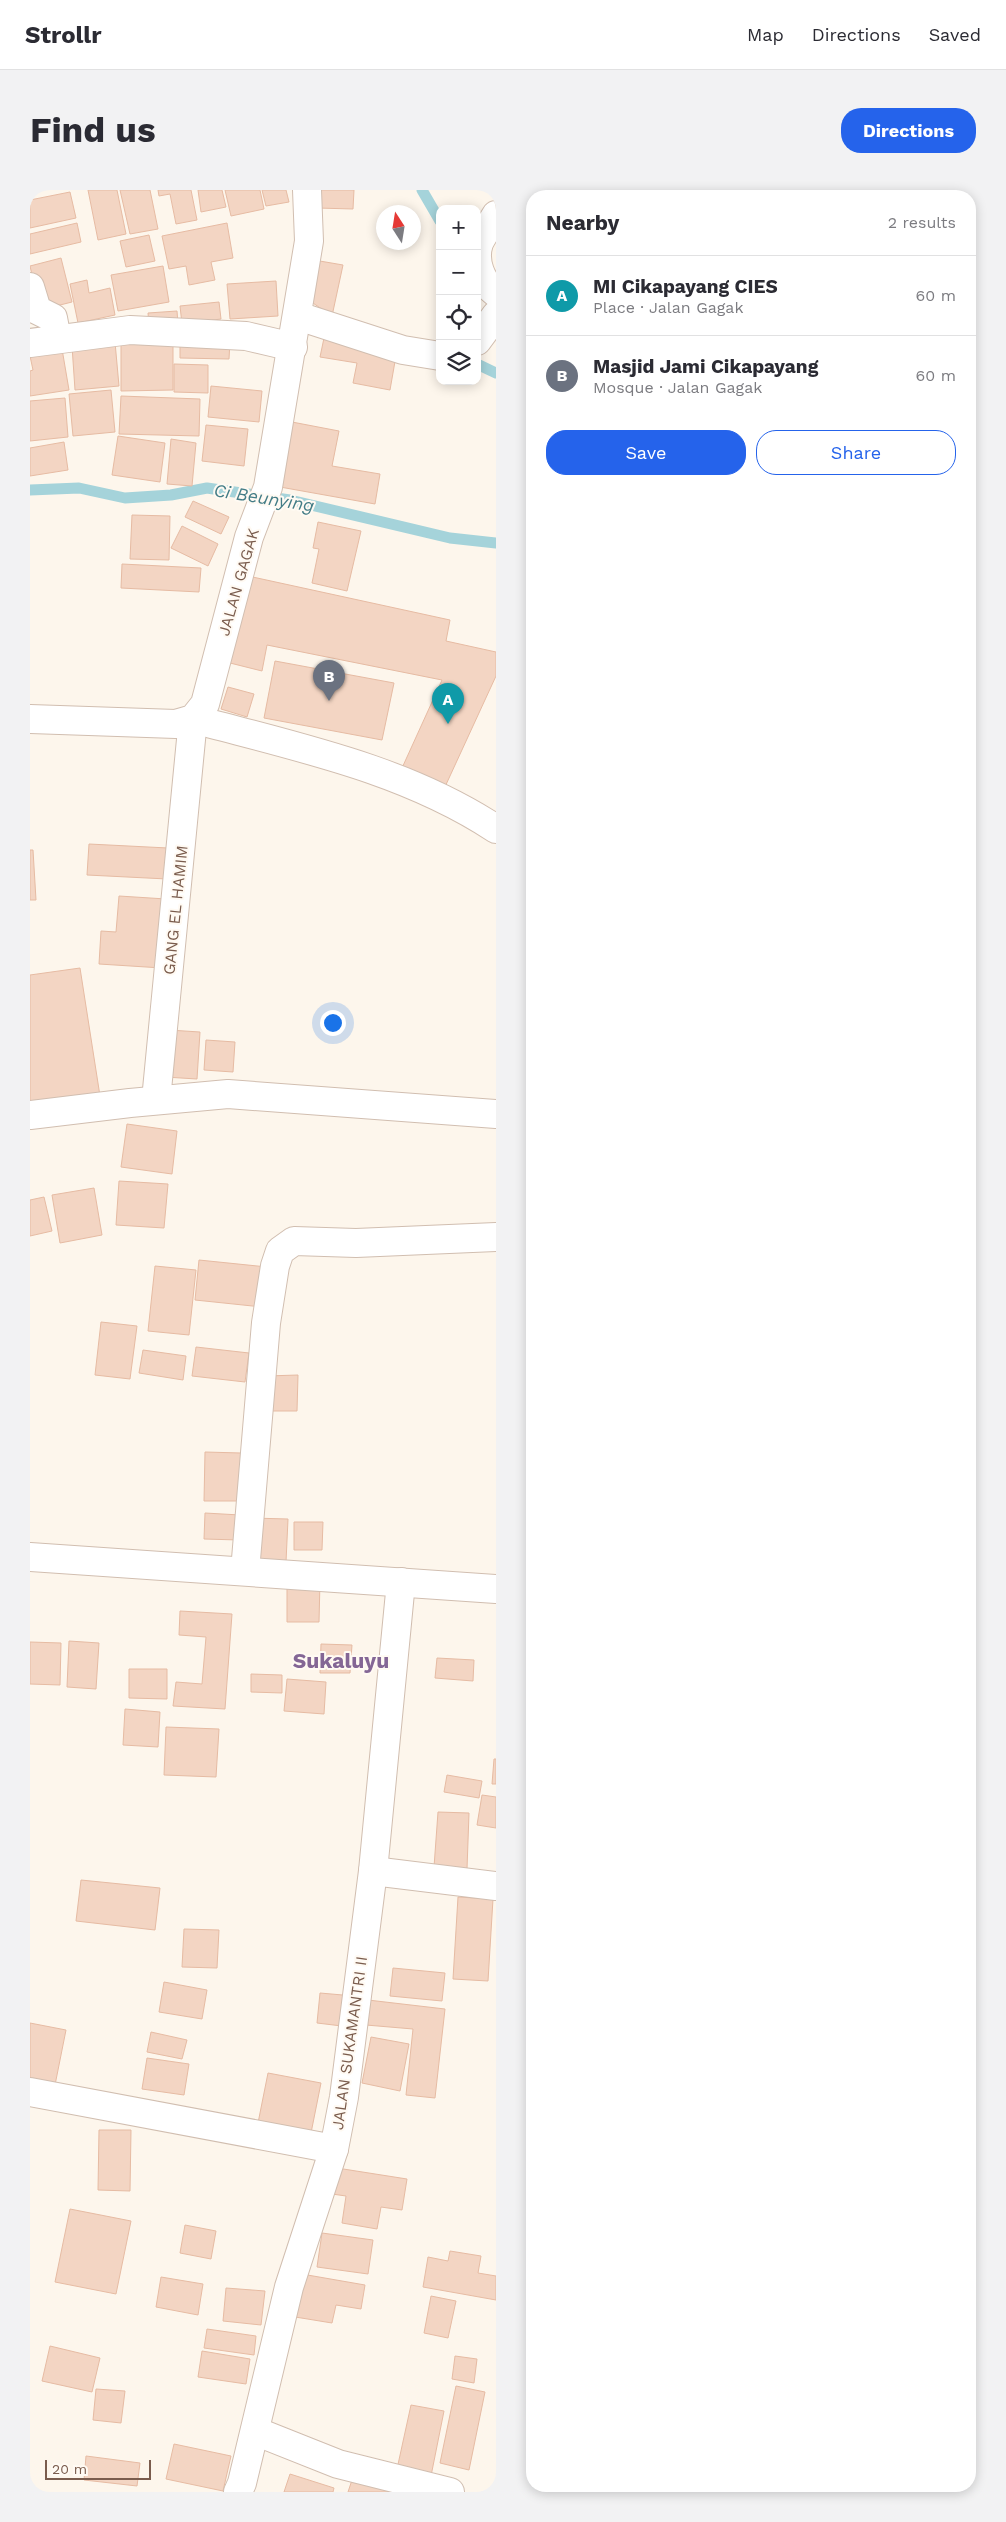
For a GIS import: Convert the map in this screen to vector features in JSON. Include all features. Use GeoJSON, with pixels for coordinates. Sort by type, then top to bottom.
{"type":"FeatureCollection","features":[{"type":"Feature","properties":{"kind":"street","name":"JALAN GAGAK"},"geometry":{"type":"LineString","coordinates":[[193,719],[205,704],[249,537],[268,487],[293,347],[309,240],[307,190]]}},
{"type":"Feature","properties":{"kind":"street"},"geometry":{"type":"LineString","coordinates":[[496,215],[479,244],[477,263],[486,285],[496,293]]}},
{"type":"Feature","properties":{"kind":"street"},"geometry":{"type":"LineString","coordinates":[[30,286],[37,310],[53,318],[57,339]]}},
{"type":"Feature","properties":{"kind":"street"},"geometry":{"type":"LineString","coordinates":[[478,340],[496,315]]}},
{"type":"Feature","properties":{"kind":"street"},"geometry":{"type":"LineString","coordinates":[[298,316],[403,350],[436,355]]}},
{"type":"Feature","properties":{"kind":"street"},"geometry":{"type":"LineString","coordinates":[[30,343],[130,330],[246,336],[293,347]]}},
{"type":"Feature","properties":{"kind":"street"},"geometry":{"type":"LineString","coordinates":[[30,719],[176,724],[193,719],[359,764],[411,784],[465,809],[496,829]]}},
{"type":"Feature","properties":{"kind":"street","name":"GANG EL HAMIM"},"geometry":{"type":"LineString","coordinates":[[156,1100],[193,719]]}},
{"type":"Feature","properties":{"kind":"street"},"geometry":{"type":"LineString","coordinates":[[30,1115],[156,1100],[228,1094],[496,1114]]}},
{"type":"Feature","properties":{"kind":"street"},"geometry":{"type":"LineString","coordinates":[[245,1571],[266,1323],[275,1266],[280,1251],[294,1241],[356,1243],[496,1236]]}},
{"type":"Feature","properties":{"kind":"street"},"geometry":{"type":"LineString","coordinates":[[30,1557],[496,1589]]}},
{"type":"Feature","properties":{"kind":"street","name":"JALAN SUKAMANTRI II"},"geometry":{"type":"LineString","coordinates":[[238,2492],[255,2431],[289,2287],[334,2149],[344,2097],[373,1872],[401,1582]]}},
{"type":"Feature","properties":{"kind":"street"},"geometry":{"type":"LineString","coordinates":[[373,1872],[496,1886]]}},
{"type":"Feature","properties":{"kind":"street"},"geometry":{"type":"LineString","coordinates":[[30,2092],[334,2149]]}},
{"type":"Feature","properties":{"kind":"street"},"geometry":{"type":"LineString","coordinates":[[255,2431],[338,2464],[450,2492]]}},
{"type":"Feature","properties":{"kind":"building"},"geometry":{"type":"Polygon","coordinates":[[[88,190],[117,190],[126,234],[98,240],[88,190]]]}},
{"type":"Feature","properties":{"kind":"building"},"geometry":{"type":"Polygon","coordinates":[[[120,190],[150,190],[158,229],[130,234],[120,190]]]}},
{"type":"Feature","properties":{"kind":"building"},"geometry":{"type":"Polygon","coordinates":[[[158,190],[191,190],[197,220],[176,224],[170,194],[159,196],[158,190]]]}},
{"type":"Feature","properties":{"kind":"building"},"geometry":{"type":"Polygon","coordinates":[[[198,190],[222,190],[226,207],[201,212],[198,190]]]}},
{"type":"Feature","properties":{"kind":"building"},"geometry":{"type":"Polygon","coordinates":[[[225,190],[260,190],[264,209],[231,216],[225,190]]]}},
{"type":"Feature","properties":{"kind":"building"},"geometry":{"type":"Polygon","coordinates":[[[262,190],[286,190],[289,202],[266,206],[262,190]]]}},
{"type":"Feature","properties":{"kind":"building"},"geometry":{"type":"Polygon","coordinates":[[[317,190],[354,190],[353,209],[317,208],[317,190]]]}},
{"type":"Feature","properties":{"kind":"building"},"geometry":{"type":"Polygon","coordinates":[[[70,192],[76,218],[30,228],[30,200],[70,192]]]}},
{"type":"Feature","properties":{"kind":"building"},"geometry":{"type":"Polygon","coordinates":[[[77,223],[81,242],[30,254],[30,234],[77,223]]]}},
{"type":"Feature","properties":{"kind":"building"},"geometry":{"type":"Polygon","coordinates":[[[227,223],[233,258],[211,262],[215,280],[189,285],[186,266],[169,269],[162,236],[227,223]]]}},
{"type":"Feature","properties":{"kind":"building"},"geometry":{"type":"Polygon","coordinates":[[[149,235],[155,261],[126,267],[120,241],[149,235]]]}},
{"type":"Feature","properties":{"kind":"building"},"geometry":{"type":"Polygon","coordinates":[[[61,258],[72,302],[40,310],[30,266],[61,258]]]}},
{"type":"Feature","properties":{"kind":"building"},"geometry":{"type":"Polygon","coordinates":[[[314,260],[343,265],[332,316],[307,299],[314,260]]]}},
{"type":"Feature","properties":{"kind":"building"},"geometry":{"type":"Polygon","coordinates":[[[163,266],[169,302],[118,311],[111,275],[163,266]]]}},
{"type":"Feature","properties":{"kind":"building"},"geometry":{"type":"Polygon","coordinates":[[[87,280],[89,293],[110,288],[115,315],[78,323],[70,284],[87,280]]]}},
{"type":"Feature","properties":{"kind":"building"},"geometry":{"type":"Polygon","coordinates":[[[276,281],[278,316],[230,319],[227,284],[276,281]]]}},
{"type":"Feature","properties":{"kind":"building"},"geometry":{"type":"Polygon","coordinates":[[[219,302],[221,319],[182,324],[180,306],[219,302]]]}},
{"type":"Feature","properties":{"kind":"building"},"geometry":{"type":"Polygon","coordinates":[[[177,311],[178,324],[149,326],[148,313],[177,311]]]}},
{"type":"Feature","properties":{"kind":"building"},"geometry":{"type":"Polygon","coordinates":[[[324,338],[397,350],[390,390],[353,383],[357,363],[320,357],[324,338]]]}},
{"type":"Feature","properties":{"kind":"building"},"geometry":{"type":"Polygon","coordinates":[[[180,339],[230,341],[229,359],[180,358],[180,339]]]}},
{"type":"Feature","properties":{"kind":"building"},"geometry":{"type":"Polygon","coordinates":[[[115,342],[119,386],[75,390],[72,346],[115,342]]]}},
{"type":"Feature","properties":{"kind":"building"},"geometry":{"type":"Polygon","coordinates":[[[121,342],[173,342],[173,390],[121,391],[121,342]]]}},
{"type":"Feature","properties":{"kind":"building"},"geometry":{"type":"Polygon","coordinates":[[[61,343],[69,390],[30,396],[30,371],[33,370],[30,356],[61,343]]]}},
{"type":"Feature","properties":{"kind":"building"},"geometry":{"type":"Polygon","coordinates":[[[174,364],[208,365],[208,393],[174,392],[174,364]]]}},
{"type":"Feature","properties":{"kind":"building"},"geometry":{"type":"Polygon","coordinates":[[[211,386],[262,391],[259,422],[208,417],[211,386]]]}},
{"type":"Feature","properties":{"kind":"building"},"geometry":{"type":"Polygon","coordinates":[[[111,390],[115,432],[73,436],[69,394],[111,390]]]}},
{"type":"Feature","properties":{"kind":"building"},"geometry":{"type":"Polygon","coordinates":[[[121,396],[200,399],[199,436],[119,434],[121,396]]]}},
{"type":"Feature","properties":{"kind":"building"},"geometry":{"type":"Polygon","coordinates":[[[65,398],[68,437],[30,441],[30,401],[65,398]]]}},
{"type":"Feature","properties":{"kind":"building"},"geometry":{"type":"Polygon","coordinates":[[[292,422],[339,431],[332,466],[380,474],[375,504],[280,487],[292,422]]]}},
{"type":"Feature","properties":{"kind":"building"},"geometry":{"type":"Polygon","coordinates":[[[206,425],[248,429],[244,466],[202,461],[206,425]]]}},
{"type":"Feature","properties":{"kind":"building"},"geometry":{"type":"Polygon","coordinates":[[[118,436],[165,443],[160,482],[112,475],[118,436]]]}},
{"type":"Feature","properties":{"kind":"building"},"geometry":{"type":"Polygon","coordinates":[[[171,439],[196,443],[192,486],[167,484],[171,439]]]}},
{"type":"Feature","properties":{"kind":"building"},"geometry":{"type":"Polygon","coordinates":[[[64,442],[68,470],[30,476],[30,448],[64,442]]]}},
{"type":"Feature","properties":{"kind":"building"},"geometry":{"type":"Polygon","coordinates":[[[193,501],[229,517],[221,534],[185,517],[193,501]]]}},
{"type":"Feature","properties":{"kind":"building"},"geometry":{"type":"Polygon","coordinates":[[[132,515],[170,516],[169,560],[130,559],[132,515]]]}},
{"type":"Feature","properties":{"kind":"building"},"geometry":{"type":"Polygon","coordinates":[[[318,522],[361,531],[347,591],[312,583],[319,549],[313,548],[318,522]]]}},
{"type":"Feature","properties":{"kind":"building"},"geometry":{"type":"Polygon","coordinates":[[[182,526],[218,544],[208,566],[171,548],[182,526]]]}},
{"type":"Feature","properties":{"kind":"building"},"geometry":{"type":"Polygon","coordinates":[[[122,564],[201,568],[199,592],[121,588],[122,564]]]}},
{"type":"Feature","properties":{"kind":"building"},"geometry":{"type":"Polygon","coordinates":[[[248,576],[450,620],[446,641],[496,652],[496,676],[444,789],[402,768],[442,680],[267,645],[262,671],[226,662],[248,576]]]}},
{"type":"Feature","properties":{"kind":"building"},"geometry":{"type":"Polygon","coordinates":[[[275,661],[394,683],[382,740],[264,718],[275,661]]]}},
{"type":"Feature","properties":{"kind":"building"},"geometry":{"type":"Polygon","coordinates":[[[228,687],[254,694],[247,717],[221,709],[228,687]]]}},
{"type":"Feature","properties":{"kind":"building"},"geometry":{"type":"Polygon","coordinates":[[[89,844],[168,848],[167,879],[87,875],[89,844]]]}},
{"type":"Feature","properties":{"kind":"building"},"geometry":{"type":"Polygon","coordinates":[[[30,850],[33,850],[36,900],[30,900],[30,850]]]}},
{"type":"Feature","properties":{"kind":"building"},"geometry":{"type":"Polygon","coordinates":[[[119,896],[166,899],[162,968],[99,964],[101,931],[116,932],[119,896]]]}},
{"type":"Feature","properties":{"kind":"building"},"geometry":{"type":"Polygon","coordinates":[[[80,968],[100,1096],[30,1107],[30,975],[80,968]]]}},
{"type":"Feature","properties":{"kind":"building"},"geometry":{"type":"Polygon","coordinates":[[[169,1030],[200,1032],[197,1079],[165,1077],[169,1030]]]}},
{"type":"Feature","properties":{"kind":"building"},"geometry":{"type":"Polygon","coordinates":[[[206,1040],[235,1042],[233,1072],[204,1070],[206,1040]]]}},
{"type":"Feature","properties":{"kind":"building"},"geometry":{"type":"Polygon","coordinates":[[[127,1124],[177,1131],[172,1174],[121,1167],[127,1124]]]}},
{"type":"Feature","properties":{"kind":"building"},"geometry":{"type":"Polygon","coordinates":[[[119,1181],[168,1184],[164,1228],[116,1225],[119,1181]]]}},
{"type":"Feature","properties":{"kind":"building"},"geometry":{"type":"Polygon","coordinates":[[[94,1188],[102,1235],[60,1243],[52,1195],[94,1188]]]}},
{"type":"Feature","properties":{"kind":"building"},"geometry":{"type":"Polygon","coordinates":[[[44,1197],[52,1231],[30,1236],[30,1200],[44,1197]]]}},
{"type":"Feature","properties":{"kind":"building"},"geometry":{"type":"Polygon","coordinates":[[[199,1260],[267,1267],[262,1307],[195,1300],[199,1260]]]}},
{"type":"Feature","properties":{"kind":"building"},"geometry":{"type":"Polygon","coordinates":[[[155,1266],[196,1270],[189,1335],[148,1331],[155,1266]]]}},
{"type":"Feature","properties":{"kind":"building"},"geometry":{"type":"Polygon","coordinates":[[[101,1322],[137,1326],[130,1379],[95,1375],[101,1322]]]}},
{"type":"Feature","properties":{"kind":"building"},"geometry":{"type":"Polygon","coordinates":[[[196,1347],[249,1353],[245,1382],[192,1376],[196,1347]]]}},
{"type":"Feature","properties":{"kind":"building"},"geometry":{"type":"Polygon","coordinates":[[[143,1350],[186,1356],[183,1380],[139,1373],[143,1350]]]}},
{"type":"Feature","properties":{"kind":"building"},"geometry":{"type":"Polygon","coordinates":[[[298,1375],[297,1411],[266,1411],[266,1376],[298,1375]]]}},
{"type":"Feature","properties":{"kind":"building"},"geometry":{"type":"Polygon","coordinates":[[[205,1452],[241,1453],[240,1501],[204,1501],[205,1452]]]}},
{"type":"Feature","properties":{"kind":"building"},"geometry":{"type":"Polygon","coordinates":[[[205,1513],[240,1515],[239,1540],[204,1539],[205,1513]]]}},
{"type":"Feature","properties":{"kind":"building"},"geometry":{"type":"Polygon","coordinates":[[[251,1518],[288,1519],[286,1562],[249,1560],[251,1518]]]}},
{"type":"Feature","properties":{"kind":"building"},"geometry":{"type":"Polygon","coordinates":[[[294,1522],[323,1522],[322,1550],[294,1550],[294,1522]]]}},
{"type":"Feature","properties":{"kind":"building"},"geometry":{"type":"Polygon","coordinates":[[[287,1580],[320,1581],[319,1622],[287,1622],[287,1580]]]}},
{"type":"Feature","properties":{"kind":"building"},"geometry":{"type":"Polygon","coordinates":[[[180,1611],[232,1614],[225,1709],[173,1706],[176,1682],[202,1684],[206,1637],[179,1635],[180,1611]]]}},
{"type":"Feature","properties":{"kind":"building"},"geometry":{"type":"Polygon","coordinates":[[[69,1641],[99,1643],[96,1689],[67,1687],[69,1641]]]}},
{"type":"Feature","properties":{"kind":"building"},"geometry":{"type":"Polygon","coordinates":[[[30,1642],[61,1643],[60,1685],[30,1684],[30,1642]]]}},
{"type":"Feature","properties":{"kind":"building"},"geometry":{"type":"Polygon","coordinates":[[[321,1644],[352,1645],[350,1673],[320,1673],[321,1644]]]}},
{"type":"Feature","properties":{"kind":"building"},"geometry":{"type":"Polygon","coordinates":[[[437,1658],[474,1660],[473,1681],[435,1678],[437,1658]]]}},
{"type":"Feature","properties":{"kind":"building"},"geometry":{"type":"Polygon","coordinates":[[[129,1669],[167,1669],[167,1699],[129,1698],[129,1669]]]}},
{"type":"Feature","properties":{"kind":"building"},"geometry":{"type":"Polygon","coordinates":[[[251,1674],[282,1675],[282,1693],[251,1692],[251,1674]]]}},
{"type":"Feature","properties":{"kind":"building"},"geometry":{"type":"Polygon","coordinates":[[[287,1679],[326,1682],[324,1714],[284,1711],[287,1679]]]}},
{"type":"Feature","properties":{"kind":"building"},"geometry":{"type":"Polygon","coordinates":[[[125,1709],[160,1712],[158,1747],[123,1745],[125,1709]]]}},
{"type":"Feature","properties":{"kind":"building"},"geometry":{"type":"Polygon","coordinates":[[[166,1727],[219,1729],[216,1777],[164,1775],[166,1727]]]}},
{"type":"Feature","properties":{"kind":"building"},"geometry":{"type":"Polygon","coordinates":[[[494,1759],[496,1759],[496,1784],[492,1784],[494,1759]]]}},
{"type":"Feature","properties":{"kind":"building"},"geometry":{"type":"Polygon","coordinates":[[[447,1775],[482,1781],[479,1798],[444,1792],[447,1775]]]}},
{"type":"Feature","properties":{"kind":"building"},"geometry":{"type":"Polygon","coordinates":[[[482,1795],[496,1797],[496,1828],[477,1825],[482,1795]]]}},
{"type":"Feature","properties":{"kind":"building"},"geometry":{"type":"Polygon","coordinates":[[[438,1812],[469,1813],[467,1869],[434,1867],[438,1812]]]}},
{"type":"Feature","properties":{"kind":"building"},"geometry":{"type":"Polygon","coordinates":[[[81,1880],[160,1888],[155,1930],[76,1921],[81,1880]]]}},
{"type":"Feature","properties":{"kind":"building"},"geometry":{"type":"Polygon","coordinates":[[[458,1897],[493,1899],[488,1981],[453,1979],[458,1897]]]}},
{"type":"Feature","properties":{"kind":"building"},"geometry":{"type":"Polygon","coordinates":[[[184,1929],[219,1930],[217,1968],[182,1967],[184,1929]]]}},
{"type":"Feature","properties":{"kind":"building"},"geometry":{"type":"Polygon","coordinates":[[[393,1968],[445,1973],[442,2001],[390,1996],[393,1968]]]}},
{"type":"Feature","properties":{"kind":"building"},"geometry":{"type":"Polygon","coordinates":[[[164,1982],[207,1990],[202,2019],[159,2012],[164,1982]]]}},
{"type":"Feature","properties":{"kind":"building"},"geometry":{"type":"Polygon","coordinates":[[[320,1993],[354,1996],[350,2027],[317,2023],[320,1993]]]}},
{"type":"Feature","properties":{"kind":"building"},"geometry":{"type":"Polygon","coordinates":[[[368,2000],[445,2009],[435,2098],[406,2095],[413,2029],[366,2025],[368,2000]]]}},
{"type":"Feature","properties":{"kind":"building"},"geometry":{"type":"Polygon","coordinates":[[[30,2023],[66,2030],[54,2090],[30,2085],[30,2023]]]}},
{"type":"Feature","properties":{"kind":"building"},"geometry":{"type":"Polygon","coordinates":[[[151,2032],[187,2040],[182,2059],[147,2052],[151,2032]]]}},
{"type":"Feature","properties":{"kind":"building"},"geometry":{"type":"Polygon","coordinates":[[[371,2037],[409,2044],[400,2091],[362,2083],[371,2037]]]}},
{"type":"Feature","properties":{"kind":"building"},"geometry":{"type":"Polygon","coordinates":[[[147,2058],[189,2064],[184,2095],[142,2089],[147,2058]]]}},
{"type":"Feature","properties":{"kind":"building"},"geometry":{"type":"Polygon","coordinates":[[[268,2073],[321,2083],[311,2133],[258,2123],[268,2073]]]}},
{"type":"Feature","properties":{"kind":"building"},"geometry":{"type":"Polygon","coordinates":[[[99,2130],[131,2130],[130,2191],[98,2190],[99,2130]]]}},
{"type":"Feature","properties":{"kind":"building"},"geometry":{"type":"Polygon","coordinates":[[[337,2168],[407,2179],[402,2210],[381,2207],[377,2229],[342,2223],[346,2196],[332,2194],[337,2168]]]}},
{"type":"Feature","properties":{"kind":"building"},"geometry":{"type":"Polygon","coordinates":[[[70,2209],[131,2221],[116,2294],[55,2282],[70,2209]]]}},
{"type":"Feature","properties":{"kind":"building"},"geometry":{"type":"Polygon","coordinates":[[[185,2225],[216,2231],[211,2259],[180,2253],[185,2225]]]}},
{"type":"Feature","properties":{"kind":"building"},"geometry":{"type":"Polygon","coordinates":[[[322,2233],[373,2240],[368,2274],[317,2267],[322,2233]]]}},
{"type":"Feature","properties":{"kind":"building"},"geometry":{"type":"Polygon","coordinates":[[[450,2251],[481,2256],[478,2273],[496,2276],[496,2300],[423,2287],[428,2257],[448,2261],[450,2251]]]}},
{"type":"Feature","properties":{"kind":"building"},"geometry":{"type":"Polygon","coordinates":[[[296,2273],[365,2285],[361,2309],[336,2305],[332,2323],[289,2316],[296,2273]]]}},
{"type":"Feature","properties":{"kind":"building"},"geometry":{"type":"Polygon","coordinates":[[[161,2277],[203,2284],[198,2315],[156,2307],[161,2277]]]}},
{"type":"Feature","properties":{"kind":"building"},"geometry":{"type":"Polygon","coordinates":[[[226,2288],[265,2291],[261,2325],[223,2321],[226,2288]]]}},
{"type":"Feature","properties":{"kind":"building"},"geometry":{"type":"Polygon","coordinates":[[[431,2296],[456,2301],[448,2338],[424,2333],[431,2296]]]}},
{"type":"Feature","properties":{"kind":"building"},"geometry":{"type":"Polygon","coordinates":[[[207,2329],[256,2336],[254,2355],[204,2348],[207,2329]]]}},
{"type":"Feature","properties":{"kind":"building"},"geometry":{"type":"Polygon","coordinates":[[[50,2346],[100,2358],[92,2392],[42,2381],[50,2346]]]}},
{"type":"Feature","properties":{"kind":"building"},"geometry":{"type":"Polygon","coordinates":[[[202,2351],[250,2359],[246,2384],[198,2377],[202,2351]]]}},
{"type":"Feature","properties":{"kind":"building"},"geometry":{"type":"Polygon","coordinates":[[[455,2356],[477,2359],[474,2383],[452,2379],[455,2356]]]}},
{"type":"Feature","properties":{"kind":"building"},"geometry":{"type":"Polygon","coordinates":[[[456,2386],[485,2392],[469,2470],[440,2463],[456,2386]]]}},
{"type":"Feature","properties":{"kind":"building"},"geometry":{"type":"Polygon","coordinates":[[[96,2389],[125,2391],[121,2423],[93,2420],[96,2389]]]}},
{"type":"Feature","properties":{"kind":"building"},"geometry":{"type":"Polygon","coordinates":[[[411,2405],[444,2411],[431,2476],[397,2469],[411,2405]]]}},
{"type":"Feature","properties":{"kind":"building"},"geometry":{"type":"Polygon","coordinates":[[[174,2444],[231,2456],[223,2491],[166,2479],[174,2444]]]}},
{"type":"Feature","properties":{"kind":"building"},"geometry":{"type":"Polygon","coordinates":[[[86,2456],[140,2463],[137,2486],[84,2480],[86,2456]]]}},
{"type":"Feature","properties":{"kind":"building"},"geometry":{"type":"Polygon","coordinates":[[[290,2474],[334,2488],[333,2492],[284,2492],[290,2474]]]}},
{"type":"Feature","properties":{"kind":"building"},"geometry":{"type":"Polygon","coordinates":[[[352,2480],[390,2491],[348,2492],[352,2480]]]}},
{"type":"Feature","properties":{"kind":"waterway"},"geometry":{"type":"LineString","coordinates":[[422,190],[436,214]]}},
{"type":"Feature","properties":{"kind":"waterway"},"geometry":{"type":"LineString","coordinates":[[481,366],[496,373]]}},
{"type":"Feature","properties":{"kind":"waterway","name":"Ci Beunying"},"geometry":{"type":"LineString","coordinates":[[30,490],[79,488],[125,498],[171,495],[207,488],[290,500],[450,538],[496,543]]}},
{"type":"Feature","properties":{"kind":"place","name":"Masjid Jami Cikapayang"},"geometry":{"type":"Point","coordinates":[329,701]}},
{"type":"Feature","properties":{"kind":"place","name":"MI Cikapayang CIES"},"geometry":{"type":"Point","coordinates":[448,724]}},
{"type":"Feature","properties":{"kind":"district","name":"Sukaluyu"},"geometry":{"type":"Point","coordinates":[341,1661]}}]}
